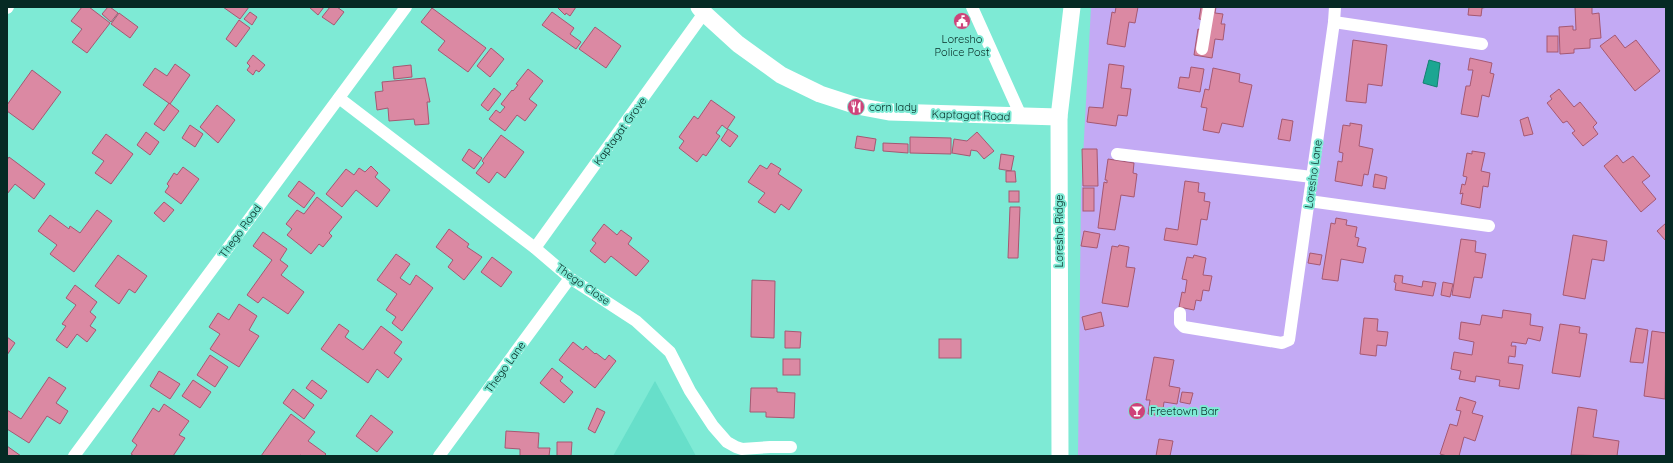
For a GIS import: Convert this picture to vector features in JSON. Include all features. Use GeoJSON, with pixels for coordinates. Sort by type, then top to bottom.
{"type":"FeatureCollection","features":[{"type":"Feature","properties":{"kind":"main road","name":"Loresho Ridge"},"geometry":{"type":"LineString","coordinates":[[1060,456],[1059,118],[1072,7]]}},
{"type":"Feature","properties":{"kind":"main road","name":"Kaptagat Road"},"geometry":{"type":"LineString","coordinates":[[702,10],[738,44],[782,75],[828,97],[857,106],[888,112],[1059,118]]}},
{"type":"Feature","properties":{"kind":"street","name":"Thego Road"},"geometry":{"type":"LineString","coordinates":[[74,456],[406,7]]}},
{"type":"Feature","properties":{"kind":"street"},"geometry":{"type":"LineString","coordinates":[[972,7],[1021,116]]}},
{"type":"Feature","properties":{"kind":"street"},"geometry":{"type":"LineString","coordinates":[[1202,49],[1209,7]]}},
{"type":"Feature","properties":{"kind":"street","name":"Loresho Lane"},"geometry":{"type":"LineString","coordinates":[[1180,313],[1180,323],[1184,327],[1282,343],[1289,340],[1334,22],[1334,7]]}},
{"type":"Feature","properties":{"kind":"street","name":"Kaptagat Grove"},"geometry":{"type":"LineString","coordinates":[[535,248],[702,10]]}},
{"type":"Feature","properties":{"kind":"street"},"geometry":{"type":"LineString","coordinates":[[1334,22],[1482,44]]}},
{"type":"Feature","properties":{"kind":"street","name":"Thego Close"},"geometry":{"type":"LineString","coordinates":[[338,98],[535,248],[570,278],[636,321],[670,352],[690,391],[713,426],[727,442],[742,449],[791,447]]}},
{"type":"Feature","properties":{"kind":"street"},"geometry":{"type":"LineString","coordinates":[[1117,154],[1312,177]]}},
{"type":"Feature","properties":{"kind":"street"},"geometry":{"type":"LineString","coordinates":[[1309,200],[1489,226]]}},
{"type":"Feature","properties":{"kind":"street","name":"Thego Lane"},"geometry":{"type":"LineString","coordinates":[[439,456],[570,278]]}},
{"type":"Feature","properties":{"kind":"shaded area"},"geometry":{"type":"Polygon","coordinates":[[[1091,7],[1666,7],[1666,456],[1078,456],[1081,195],[1091,7]]]}},
{"type":"Feature","properties":{"kind":"shaded area"},"geometry":{"type":"Polygon","coordinates":[[[1429,60],[1440,63],[1437,87],[1423,83],[1429,60]]]}},
{"type":"Feature","properties":{"kind":"shaded area"},"geometry":{"type":"Polygon","coordinates":[[[655,381],[696,456],[613,456],[655,381]]]}},
{"type":"Feature","properties":{"kind":"building"},"geometry":{"type":"Polygon","coordinates":[[[82,7],[89,7],[110,23],[87,53],[72,42],[82,29],[71,21],[82,7]]]}},
{"type":"Feature","properties":{"kind":"building"},"geometry":{"type":"Polygon","coordinates":[[[108,7],[118,13],[111,22],[102,14],[108,7]]]}},
{"type":"Feature","properties":{"kind":"building"},"geometry":{"type":"Polygon","coordinates":[[[223,7],[249,7],[240,19],[223,7]]]}},
{"type":"Feature","properties":{"kind":"building"},"geometry":{"type":"Polygon","coordinates":[[[309,7],[324,7],[318,15],[309,7]]]}},
{"type":"Feature","properties":{"kind":"building"},"geometry":{"type":"Polygon","coordinates":[[[330,7],[337,7],[344,12],[334,25],[322,17],[330,7]]]}},
{"type":"Feature","properties":{"kind":"building"},"geometry":{"type":"Polygon","coordinates":[[[557,7],[576,7],[570,16],[566,13],[565,15],[557,7]]]}},
{"type":"Feature","properties":{"kind":"building"},"geometry":{"type":"Polygon","coordinates":[[[1116,7],[1138,7],[1135,23],[1129,22],[1125,47],[1107,44],[1112,12],[1115,13],[1116,7]]]}},
{"type":"Feature","properties":{"kind":"building"},"geometry":{"type":"Polygon","coordinates":[[[1201,7],[1216,7],[1215,13],[1223,14],[1221,24],[1225,24],[1223,40],[1215,39],[1212,58],[1194,55],[1198,29],[1202,30],[1204,20],[1199,19],[1201,7]]]}},
{"type":"Feature","properties":{"kind":"building"},"geometry":{"type":"Polygon","coordinates":[[[1469,7],[1488,7],[1482,8],[1481,16],[1468,15],[1469,7]]]}},
{"type":"Feature","properties":{"kind":"building"},"geometry":{"type":"Polygon","coordinates":[[[1575,7],[1592,7],[1592,14],[1599,13],[1601,38],[1590,39],[1590,48],[1574,49],[1574,53],[1560,54],[1559,27],[1573,26],[1573,30],[1576,30],[1575,7]]]}},
{"type":"Feature","properties":{"kind":"building"},"geometry":{"type":"Polygon","coordinates":[[[432,8],[486,48],[468,72],[438,50],[445,41],[421,22],[432,8]]]}},
{"type":"Feature","properties":{"kind":"building"},"geometry":{"type":"Polygon","coordinates":[[[250,12],[257,17],[252,25],[244,19],[250,12]]]}},
{"type":"Feature","properties":{"kind":"building"},"geometry":{"type":"Polygon","coordinates":[[[552,12],[574,28],[570,34],[581,42],[576,49],[542,25],[552,12]]]}},
{"type":"Feature","properties":{"kind":"building"},"geometry":{"type":"Polygon","coordinates":[[[119,13],[138,27],[130,38],[111,24],[119,13]]]}},
{"type":"Feature","properties":{"kind":"building"},"geometry":{"type":"Polygon","coordinates":[[[239,20],[250,28],[236,47],[226,39],[239,20]]]}},
{"type":"Feature","properties":{"kind":"building"},"geometry":{"type":"Polygon","coordinates":[[[595,27],[621,46],[606,68],[579,49],[595,27]]]}},
{"type":"Feature","properties":{"kind":"building"},"geometry":{"type":"Polygon","coordinates":[[[1615,35],[1625,48],[1636,40],[1660,71],[1635,91],[1600,46],[1615,35]]]}},
{"type":"Feature","properties":{"kind":"building"},"geometry":{"type":"Polygon","coordinates":[[[1547,36],[1558,36],[1558,52],[1547,52],[1547,36]]]}},
{"type":"Feature","properties":{"kind":"building"},"geometry":{"type":"Polygon","coordinates":[[[1353,40],[1387,45],[1382,86],[1368,84],[1366,103],[1346,101],[1353,40]]]}},
{"type":"Feature","properties":{"kind":"building"},"geometry":{"type":"Polygon","coordinates":[[[491,48],[504,59],[490,77],[477,66],[491,48]]]}},
{"type":"Feature","properties":{"kind":"building"},"geometry":{"type":"Polygon","coordinates":[[[253,55],[265,65],[259,72],[256,70],[253,75],[247,70],[250,66],[247,63],[253,55]]]}},
{"type":"Feature","properties":{"kind":"building"},"geometry":{"type":"Polygon","coordinates":[[[1470,58],[1492,63],[1490,73],[1494,74],[1489,97],[1482,95],[1478,117],[1461,114],[1466,86],[1470,86],[1473,70],[1468,70],[1470,58]]]}},
{"type":"Feature","properties":{"kind":"building"},"geometry":{"type":"Polygon","coordinates":[[[175,64],[190,75],[170,104],[143,85],[155,68],[167,76],[175,64]]]}},
{"type":"Feature","properties":{"kind":"building"},"geometry":{"type":"Polygon","coordinates":[[[1109,64],[1124,66],[1121,88],[1131,89],[1127,116],[1118,115],[1116,126],[1087,122],[1089,107],[1103,108],[1109,64]]]}},
{"type":"Feature","properties":{"kind":"building"},"geometry":{"type":"Polygon","coordinates":[[[411,65],[412,77],[394,79],[393,67],[411,65]]]}},
{"type":"Feature","properties":{"kind":"building"},"geometry":{"type":"Polygon","coordinates":[[[1191,67],[1204,69],[1200,92],[1178,88],[1180,77],[1189,78],[1191,67]]]}},
{"type":"Feature","properties":{"kind":"building"},"geometry":{"type":"Polygon","coordinates":[[[1213,68],[1240,74],[1239,82],[1252,85],[1243,127],[1222,123],[1219,133],[1203,130],[1207,108],[1201,107],[1205,89],[1209,90],[1213,68]]]}},
{"type":"Feature","properties":{"kind":"building"},"geometry":{"type":"Polygon","coordinates":[[[528,69],[543,81],[529,99],[537,105],[525,121],[517,115],[505,131],[489,119],[496,110],[500,113],[505,107],[501,104],[518,85],[516,84],[528,69]]]}},
{"type":"Feature","properties":{"kind":"building"},"geometry":{"type":"Polygon","coordinates":[[[32,70],[61,92],[33,130],[7,111],[7,105],[32,70]]]}},
{"type":"Feature","properties":{"kind":"building"},"geometry":{"type":"Polygon","coordinates":[[[425,78],[430,102],[427,102],[429,124],[415,125],[414,119],[389,121],[388,108],[377,110],[375,92],[383,91],[382,82],[425,78]]]}},
{"type":"Feature","properties":{"kind":"building"},"geometry":{"type":"Polygon","coordinates":[[[494,88],[501,94],[488,111],[481,105],[494,88]]]}},
{"type":"Feature","properties":{"kind":"building"},"geometry":{"type":"Polygon","coordinates":[[[1559,89],[1574,107],[1580,102],[1597,123],[1593,127],[1598,134],[1583,146],[1572,133],[1575,131],[1567,121],[1563,123],[1547,103],[1552,99],[1550,96],[1559,89]]]}},
{"type":"Feature","properties":{"kind":"building"},"geometry":{"type":"Polygon","coordinates":[[[711,100],[735,117],[727,129],[722,125],[716,133],[720,136],[706,156],[703,154],[697,162],[679,148],[684,141],[679,137],[694,116],[698,119],[711,100]]]}},
{"type":"Feature","properties":{"kind":"building"},"geometry":{"type":"Polygon","coordinates":[[[169,103],[179,111],[164,131],[154,124],[169,103]]]}},
{"type":"Feature","properties":{"kind":"building"},"geometry":{"type":"Polygon","coordinates":[[[217,105],[235,120],[218,143],[200,127],[217,105]]]}},
{"type":"Feature","properties":{"kind":"building"},"geometry":{"type":"Polygon","coordinates":[[[1528,117],[1533,134],[1524,136],[1520,120],[1528,117]]]}},
{"type":"Feature","properties":{"kind":"building"},"geometry":{"type":"Polygon","coordinates":[[[1282,119],[1293,121],[1290,141],[1278,139],[1282,119]]]}},
{"type":"Feature","properties":{"kind":"building"},"geometry":{"type":"Polygon","coordinates":[[[1350,123],[1362,125],[1359,146],[1373,149],[1368,175],[1364,174],[1362,186],[1335,181],[1338,161],[1342,162],[1343,153],[1339,152],[1343,125],[1350,126],[1350,123]]]}},
{"type":"Feature","properties":{"kind":"building"},"geometry":{"type":"Polygon","coordinates":[[[190,125],[203,134],[195,147],[182,138],[190,125]]]}},
{"type":"Feature","properties":{"kind":"building"},"geometry":{"type":"Polygon","coordinates":[[[728,129],[738,136],[730,147],[721,140],[728,129]]]}},
{"type":"Feature","properties":{"kind":"building"},"geometry":{"type":"Polygon","coordinates":[[[146,132],[159,142],[150,155],[137,145],[146,132]]]}},
{"type":"Feature","properties":{"kind":"building"},"geometry":{"type":"Polygon","coordinates":[[[977,132],[994,151],[984,159],[977,151],[971,150],[970,156],[952,153],[954,139],[967,141],[977,132]]]}},
{"type":"Feature","properties":{"kind":"building"},"geometry":{"type":"Polygon","coordinates":[[[106,134],[133,154],[111,184],[95,173],[104,161],[92,153],[106,134]]]}},
{"type":"Feature","properties":{"kind":"building"},"geometry":{"type":"Polygon","coordinates":[[[501,135],[524,152],[505,178],[497,172],[489,183],[476,173],[484,163],[482,161],[501,135]]]}},
{"type":"Feature","properties":{"kind":"building"},"geometry":{"type":"Polygon","coordinates":[[[857,136],[876,139],[874,151],[855,148],[857,136]]]}},
{"type":"Feature","properties":{"kind":"building"},"geometry":{"type":"Polygon","coordinates":[[[910,137],[951,138],[951,154],[910,153],[910,137]]]}},
{"type":"Feature","properties":{"kind":"building"},"geometry":{"type":"Polygon","coordinates":[[[883,143],[908,144],[908,153],[883,151],[883,143]]]}},
{"type":"Feature","properties":{"kind":"building"},"geometry":{"type":"Polygon","coordinates":[[[469,149],[482,158],[474,169],[462,160],[469,149]]]}},
{"type":"Feature","properties":{"kind":"building"},"geometry":{"type":"Polygon","coordinates":[[[1082,149],[1097,149],[1098,186],[1083,186],[1082,149]]]}},
{"type":"Feature","properties":{"kind":"building"},"geometry":{"type":"Polygon","coordinates":[[[1472,151],[1485,153],[1481,171],[1490,173],[1488,187],[1483,186],[1480,208],[1461,204],[1463,193],[1460,194],[1462,184],[1465,185],[1467,177],[1463,176],[1467,153],[1472,154],[1472,151]]]}},
{"type":"Feature","properties":{"kind":"building"},"geometry":{"type":"Polygon","coordinates":[[[1001,154],[1014,156],[1011,171],[999,169],[1001,154]]]}},
{"type":"Feature","properties":{"kind":"building"},"geometry":{"type":"Polygon","coordinates":[[[1617,155],[1623,163],[1633,156],[1650,176],[1642,182],[1656,199],[1641,212],[1604,166],[1617,155]]]}},
{"type":"Feature","properties":{"kind":"building"},"geometry":{"type":"Polygon","coordinates":[[[9,157],[45,184],[34,199],[15,184],[7,194],[7,160],[9,157]]]}},
{"type":"Feature","properties":{"kind":"building"},"geometry":{"type":"Polygon","coordinates":[[[1108,159],[1134,163],[1133,173],[1137,174],[1134,197],[1121,195],[1115,230],[1098,228],[1104,182],[1107,183],[1107,180],[1105,180],[1108,159]]]}},
{"type":"Feature","properties":{"kind":"building"},"geometry":{"type":"Polygon","coordinates":[[[771,163],[781,169],[778,174],[802,190],[789,210],[781,204],[775,213],[758,202],[765,193],[748,182],[760,165],[767,169],[771,163]]]}},
{"type":"Feature","properties":{"kind":"building"},"geometry":{"type":"Polygon","coordinates":[[[371,166],[378,173],[375,177],[390,190],[377,207],[356,190],[342,207],[326,194],[346,169],[354,175],[359,168],[365,172],[371,166]]]}},
{"type":"Feature","properties":{"kind":"building"},"geometry":{"type":"Polygon","coordinates":[[[183,167],[199,179],[181,204],[165,192],[169,186],[167,184],[174,173],[177,175],[183,167]]]}},
{"type":"Feature","properties":{"kind":"building"},"geometry":{"type":"Polygon","coordinates":[[[1006,171],[1015,171],[1016,182],[1006,182],[1006,171]]]}},
{"type":"Feature","properties":{"kind":"building"},"geometry":{"type":"Polygon","coordinates":[[[1375,174],[1387,177],[1385,189],[1373,187],[1375,174]]]}},
{"type":"Feature","properties":{"kind":"building"},"geometry":{"type":"Polygon","coordinates":[[[299,181],[315,193],[304,208],[288,196],[299,181]]]}},
{"type":"Feature","properties":{"kind":"building"},"geometry":{"type":"Polygon","coordinates":[[[1185,181],[1199,183],[1198,192],[1205,193],[1204,201],[1210,202],[1207,220],[1201,219],[1197,245],[1164,240],[1166,228],[1178,230],[1185,181]]]}},
{"type":"Feature","properties":{"kind":"building"},"geometry":{"type":"Polygon","coordinates":[[[1083,188],[1094,188],[1094,211],[1083,211],[1083,188]]]}},
{"type":"Feature","properties":{"kind":"building"},"geometry":{"type":"Polygon","coordinates":[[[1009,191],[1019,191],[1019,202],[1009,202],[1009,191]]]}},
{"type":"Feature","properties":{"kind":"building"},"geometry":{"type":"Polygon","coordinates":[[[317,197],[342,217],[329,233],[332,236],[323,247],[319,244],[311,254],[287,235],[292,229],[286,224],[297,210],[304,214],[317,197]]]}},
{"type":"Feature","properties":{"kind":"building"},"geometry":{"type":"Polygon","coordinates":[[[164,202],[174,210],[164,222],[154,213],[164,202]]]}},
{"type":"Feature","properties":{"kind":"building"},"geometry":{"type":"Polygon","coordinates":[[[1010,207],[1020,207],[1018,258],[1008,258],[1010,207]]]}},
{"type":"Feature","properties":{"kind":"building"},"geometry":{"type":"Polygon","coordinates":[[[97,210],[112,221],[74,272],[50,254],[57,245],[38,231],[50,215],[69,229],[70,226],[80,233],[97,210]]]}},
{"type":"Feature","properties":{"kind":"building"},"geometry":{"type":"Polygon","coordinates":[[[1336,218],[1347,220],[1346,225],[1357,227],[1355,237],[1359,238],[1357,246],[1366,248],[1363,263],[1341,259],[1338,281],[1322,279],[1331,223],[1335,224],[1336,218]]]}},
{"type":"Feature","properties":{"kind":"building"},"geometry":{"type":"Polygon","coordinates":[[[1666,223],[1666,241],[1657,231],[1666,223]]]}},
{"type":"Feature","properties":{"kind":"building"},"geometry":{"type":"Polygon","coordinates":[[[604,224],[617,235],[621,230],[632,238],[628,244],[649,261],[636,276],[611,256],[605,263],[590,251],[596,243],[592,240],[604,224]]]}},
{"type":"Feature","properties":{"kind":"building"},"geometry":{"type":"Polygon","coordinates":[[[449,229],[469,244],[467,247],[482,257],[464,280],[448,267],[453,260],[436,247],[449,229]]]}},
{"type":"Feature","properties":{"kind":"building"},"geometry":{"type":"Polygon","coordinates":[[[1084,231],[1100,234],[1097,248],[1081,246],[1084,231]]]}},
{"type":"Feature","properties":{"kind":"building"},"geometry":{"type":"Polygon","coordinates":[[[263,232],[287,249],[280,260],[288,266],[281,275],[304,292],[288,314],[263,297],[258,303],[247,295],[272,260],[253,246],[263,232]]]}},
{"type":"Feature","properties":{"kind":"building"},"geometry":{"type":"Polygon","coordinates":[[[1573,235],[1607,241],[1604,261],[1592,259],[1585,299],[1563,295],[1573,235]]]}},
{"type":"Feature","properties":{"kind":"building"},"geometry":{"type":"Polygon","coordinates":[[[1461,239],[1476,241],[1475,252],[1486,254],[1482,278],[1474,277],[1470,298],[1452,295],[1461,239]]]}},
{"type":"Feature","properties":{"kind":"building"},"geometry":{"type":"Polygon","coordinates":[[[1119,245],[1129,247],[1126,267],[1135,268],[1128,307],[1102,303],[1112,246],[1118,247],[1119,245]]]}},
{"type":"Feature","properties":{"kind":"building"},"geometry":{"type":"Polygon","coordinates":[[[1310,253],[1322,255],[1320,265],[1308,263],[1310,253]]]}},
{"type":"Feature","properties":{"kind":"building"},"geometry":{"type":"Polygon","coordinates":[[[396,254],[410,264],[400,278],[410,285],[416,275],[433,288],[402,331],[392,323],[396,317],[386,310],[397,294],[377,280],[396,254]]]}},
{"type":"Feature","properties":{"kind":"building"},"geometry":{"type":"Polygon","coordinates":[[[118,255],[147,276],[135,293],[129,289],[119,304],[95,286],[118,255]]]}},
{"type":"Feature","properties":{"kind":"building"},"geometry":{"type":"Polygon","coordinates":[[[1194,255],[1206,258],[1203,275],[1212,276],[1209,291],[1203,290],[1201,301],[1196,300],[1194,310],[1179,307],[1182,292],[1185,293],[1187,280],[1182,279],[1187,257],[1193,258],[1194,255]]]}},
{"type":"Feature","properties":{"kind":"building"},"geometry":{"type":"Polygon","coordinates":[[[492,257],[512,272],[501,287],[481,272],[492,257]]]}},
{"type":"Feature","properties":{"kind":"building"},"geometry":{"type":"Polygon","coordinates":[[[1395,275],[1403,276],[1402,283],[1422,287],[1423,281],[1436,283],[1433,296],[1395,290],[1395,275]]]}},
{"type":"Feature","properties":{"kind":"building"},"geometry":{"type":"Polygon","coordinates":[[[752,280],[775,281],[774,338],[751,337],[752,280]]]}},
{"type":"Feature","properties":{"kind":"building"},"geometry":{"type":"Polygon","coordinates":[[[1443,282],[1453,284],[1450,297],[1441,295],[1443,282]]]}},
{"type":"Feature","properties":{"kind":"building"},"geometry":{"type":"Polygon","coordinates":[[[75,285],[97,302],[90,312],[96,317],[90,326],[96,330],[87,342],[77,334],[67,348],[56,340],[66,326],[62,324],[76,305],[66,298],[75,285]]]}},
{"type":"Feature","properties":{"kind":"building"},"geometry":{"type":"Polygon","coordinates":[[[239,304],[257,316],[249,330],[259,336],[239,367],[210,349],[220,334],[209,327],[218,313],[229,320],[239,304]]]}},
{"type":"Feature","properties":{"kind":"building"},"geometry":{"type":"Polygon","coordinates":[[[1503,310],[1531,314],[1530,325],[1543,327],[1540,341],[1528,338],[1526,344],[1512,342],[1511,346],[1516,346],[1515,357],[1509,356],[1508,363],[1523,365],[1519,389],[1499,386],[1500,380],[1476,376],[1475,382],[1459,379],[1461,371],[1451,369],[1454,352],[1472,355],[1474,342],[1459,339],[1461,322],[1480,325],[1482,315],[1502,318],[1503,310]]]}},
{"type":"Feature","properties":{"kind":"building"},"geometry":{"type":"Polygon","coordinates":[[[1101,312],[1104,326],[1085,330],[1082,317],[1101,312]]]}},
{"type":"Feature","properties":{"kind":"building"},"geometry":{"type":"Polygon","coordinates":[[[1364,318],[1378,319],[1377,331],[1388,332],[1386,346],[1377,345],[1376,356],[1360,354],[1364,318]]]}},
{"type":"Feature","properties":{"kind":"building"},"geometry":{"type":"Polygon","coordinates":[[[339,324],[349,331],[345,337],[363,350],[381,326],[402,342],[394,353],[402,359],[388,378],[377,369],[368,383],[321,349],[339,324]]]}},
{"type":"Feature","properties":{"kind":"building"},"geometry":{"type":"Polygon","coordinates":[[[1560,324],[1580,327],[1579,333],[1587,334],[1580,377],[1552,373],[1560,324]]]}},
{"type":"Feature","properties":{"kind":"building"},"geometry":{"type":"Polygon","coordinates":[[[1636,328],[1648,330],[1643,363],[1630,362],[1636,328]]]}},
{"type":"Feature","properties":{"kind":"building"},"geometry":{"type":"Polygon","coordinates":[[[785,331],[801,332],[800,348],[785,348],[785,331]]]}},
{"type":"Feature","properties":{"kind":"building"},"geometry":{"type":"Polygon","coordinates":[[[1652,331],[1666,333],[1665,399],[1644,396],[1652,331]]]}},
{"type":"Feature","properties":{"kind":"building"},"geometry":{"type":"Polygon","coordinates":[[[7,337],[15,343],[7,355],[7,337]]]}},
{"type":"Feature","properties":{"kind":"building"},"geometry":{"type":"Polygon","coordinates":[[[939,339],[961,339],[961,358],[939,358],[939,339]]]}},
{"type":"Feature","properties":{"kind":"building"},"geometry":{"type":"Polygon","coordinates":[[[573,342],[583,350],[586,346],[605,360],[609,355],[616,361],[595,388],[559,360],[573,342]]]}},
{"type":"Feature","properties":{"kind":"building"},"geometry":{"type":"Polygon","coordinates":[[[210,355],[228,367],[215,387],[197,375],[210,355]]]}},
{"type":"Feature","properties":{"kind":"building"},"geometry":{"type":"Polygon","coordinates":[[[1154,357],[1174,360],[1169,386],[1180,388],[1177,404],[1164,402],[1162,416],[1148,414],[1150,400],[1146,400],[1154,357]]]}},
{"type":"Feature","properties":{"kind":"building"},"geometry":{"type":"Polygon","coordinates":[[[783,359],[800,359],[800,375],[783,375],[783,359]]]}},
{"type":"Feature","properties":{"kind":"building"},"geometry":{"type":"Polygon","coordinates":[[[552,368],[563,377],[560,381],[573,392],[564,403],[540,383],[552,368]]]}},
{"type":"Feature","properties":{"kind":"building"},"geometry":{"type":"Polygon","coordinates":[[[159,371],[180,384],[170,399],[150,386],[159,371]]]}},
{"type":"Feature","properties":{"kind":"building"},"geometry":{"type":"Polygon","coordinates":[[[49,377],[66,388],[56,403],[68,411],[60,424],[47,416],[29,443],[7,429],[7,410],[21,419],[49,377]]]}},
{"type":"Feature","properties":{"kind":"building"},"geometry":{"type":"Polygon","coordinates":[[[193,380],[211,392],[200,408],[182,396],[193,380]]]}},
{"type":"Feature","properties":{"kind":"building"},"geometry":{"type":"Polygon","coordinates":[[[312,380],[327,391],[321,399],[306,388],[312,380]]]}},
{"type":"Feature","properties":{"kind":"building"},"geometry":{"type":"Polygon","coordinates":[[[751,388],[777,388],[777,392],[795,393],[794,418],[766,417],[766,412],[750,412],[751,388]]]}},
{"type":"Feature","properties":{"kind":"building"},"geometry":{"type":"Polygon","coordinates":[[[293,389],[314,405],[304,419],[283,403],[293,389]]]}},
{"type":"Feature","properties":{"kind":"building"},"geometry":{"type":"Polygon","coordinates":[[[1182,392],[1193,393],[1190,404],[1180,402],[1182,392]]]}},
{"type":"Feature","properties":{"kind":"building"},"geometry":{"type":"Polygon","coordinates":[[[1460,397],[1476,402],[1472,413],[1483,416],[1475,441],[1464,437],[1459,456],[1447,456],[1440,454],[1450,424],[1457,426],[1461,411],[1456,410],[1460,397]]]}},
{"type":"Feature","properties":{"kind":"building"},"geometry":{"type":"Polygon","coordinates":[[[164,404],[189,421],[179,435],[185,438],[173,456],[134,456],[131,454],[137,445],[132,441],[153,408],[159,412],[164,404]]]}},
{"type":"Feature","properties":{"kind":"building"},"geometry":{"type":"Polygon","coordinates":[[[1578,407],[1597,410],[1593,437],[1619,441],[1617,456],[1571,455],[1578,407]]]}},
{"type":"Feature","properties":{"kind":"building"},"geometry":{"type":"Polygon","coordinates":[[[597,408],[605,412],[595,433],[588,429],[597,408]]]}},
{"type":"Feature","properties":{"kind":"building"},"geometry":{"type":"Polygon","coordinates":[[[291,414],[315,432],[308,441],[326,454],[324,456],[261,456],[291,414]]]}},
{"type":"Feature","properties":{"kind":"building"},"geometry":{"type":"Polygon","coordinates":[[[371,415],[393,432],[377,452],[356,436],[371,415]]]}},
{"type":"Feature","properties":{"kind":"building"},"geometry":{"type":"Polygon","coordinates":[[[506,431],[539,433],[538,448],[550,448],[549,456],[520,456],[520,449],[505,448],[506,431]]]}},
{"type":"Feature","properties":{"kind":"building"},"geometry":{"type":"Polygon","coordinates":[[[1159,439],[1173,441],[1170,456],[1156,456],[1159,439]]]}},
{"type":"Feature","properties":{"kind":"building"},"geometry":{"type":"Polygon","coordinates":[[[557,442],[572,442],[571,456],[557,456],[557,442]]]}},
{"type":"Feature","properties":{"kind":"building"},"geometry":{"type":"Polygon","coordinates":[[[7,446],[21,456],[7,456],[7,446]]]}},
{"type":"Feature","properties":{"kind":"place","name":"Loresho Police Post"},"geometry":{"type":"Point","coordinates":[962,21]}},
{"type":"Feature","properties":{"kind":"place","name":"corn lady"},"geometry":{"type":"Point","coordinates":[856,107]}},
{"type":"Feature","properties":{"kind":"place","name":"Freetown Bar"},"geometry":{"type":"Point","coordinates":[1137,411]}}]}
